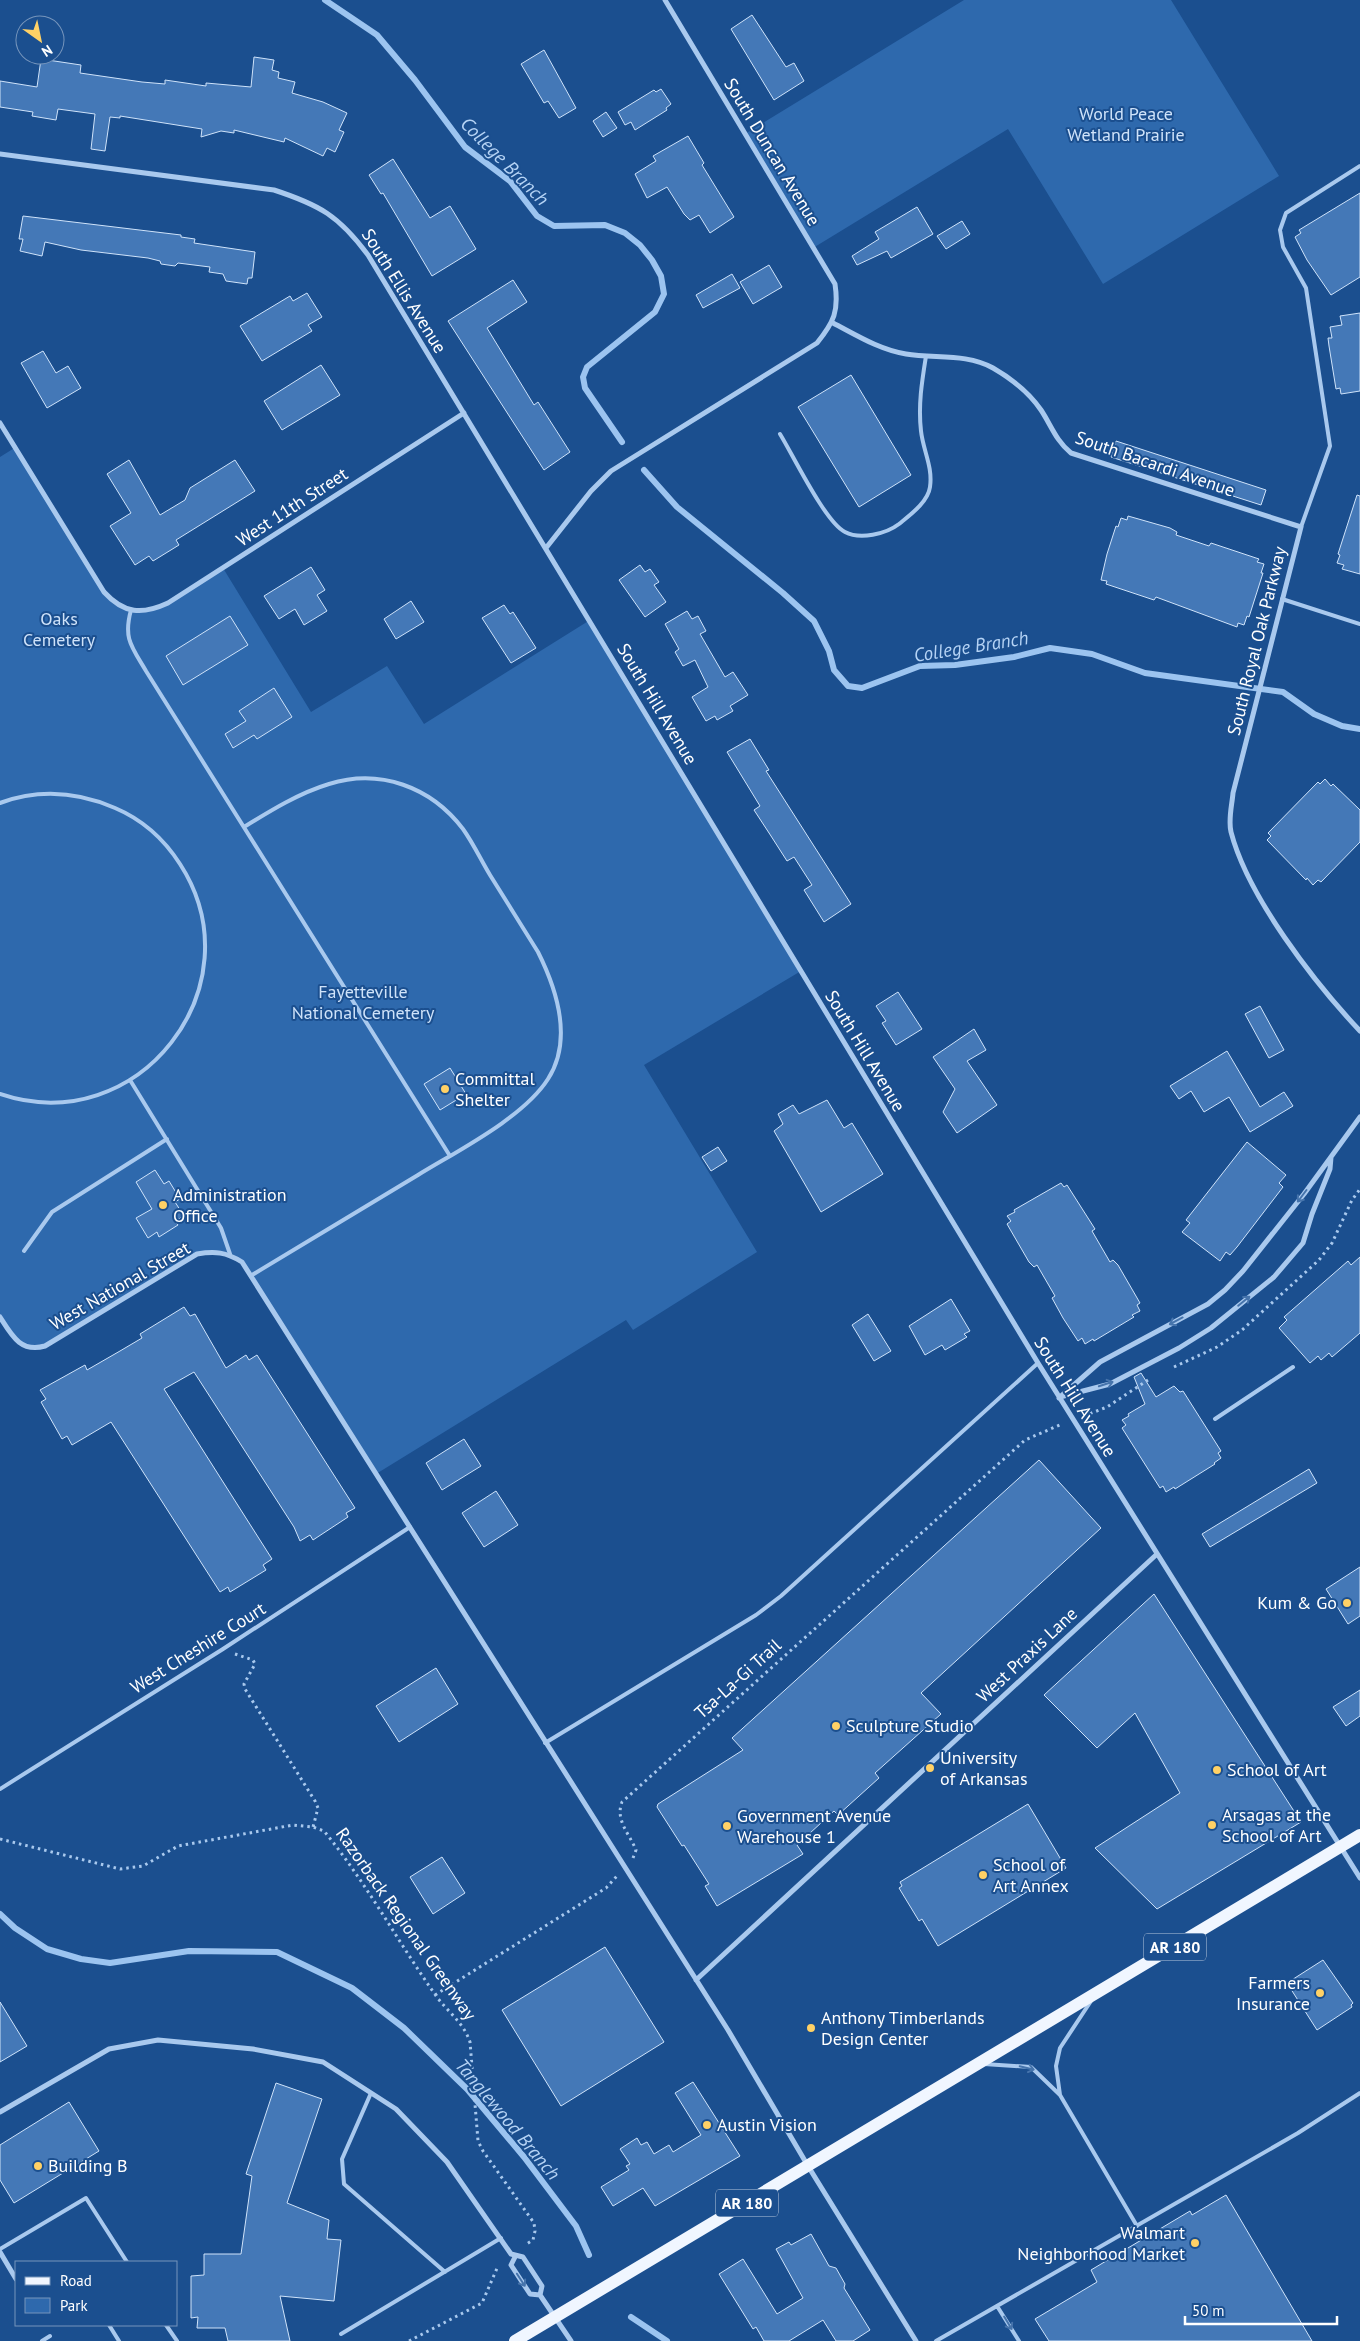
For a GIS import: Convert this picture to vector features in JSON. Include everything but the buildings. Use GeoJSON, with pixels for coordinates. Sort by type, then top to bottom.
{"type":"FeatureCollection","features":[{"type":"Feature","properties":{"kind":"main road","name":"AR 180"},"geometry":{"type":"LineString","coordinates":[[515,2341],[1360,1835]]}},
{"type":"Feature","properties":{"kind":"street","name":"South Duncan Avenue"},"geometry":{"type":"LineString","coordinates":[[665,0],[835,284],[837,303],[833,323]]}},
{"type":"Feature","properties":{"kind":"street","name":"South Ellis Avenue"},"geometry":{"type":"LineString","coordinates":[[0,154],[274,190],[300,198],[328,212],[350,231],[368,255],[546,548]]}},
{"type":"Feature","properties":{"kind":"street","name":"South Bacardi Avenue"},"geometry":{"type":"LineString","coordinates":[[833,323],[871,343],[906,354],[956,357],[991,367],[1024,388],[1042,411],[1061,445],[1072,453],[1300,527]]}},
{"type":"Feature","properties":{"kind":"street"},"geometry":{"type":"LineString","coordinates":[[546,548],[591,491],[611,471],[818,343],[833,323]]}},
{"type":"Feature","properties":{"kind":"street","name":"West 11th Street"},"geometry":{"type":"LineString","coordinates":[[131,610],[150,611],[168,603],[464,413]]}},
{"type":"Feature","properties":{"kind":"street"},"geometry":{"type":"LineString","coordinates":[[0,422],[104,592],[115,604],[131,610]]}},
{"type":"Feature","properties":{"kind":"street","name":"South Royal Oak Parkway"},"geometry":{"type":"LineString","coordinates":[[1300,527],[1232,793],[1231,830],[1247,874],[1298,956],[1360,1030]]}},
{"type":"Feature","properties":{"kind":"street","name":"South Hill Avenue"},"geometry":{"type":"LineString","coordinates":[[546,548],[1059,1398],[1360,1878]]}},
{"type":"Feature","properties":{"kind":"street"},"geometry":{"type":"LineString","coordinates":[[1059,1398],[1100,1362],[1208,1304],[1225,1290],[1243,1271],[1360,1117]]}},
{"type":"Feature","properties":{"kind":"street"},"geometry":{"type":"LineString","coordinates":[[1059,1398],[1110,1384],[1179,1348],[1211,1328],[1274,1277],[1303,1243],[1330,1169],[1331,1156]]}},
{"type":"Feature","properties":{"kind":"street","name":"West National Street"},"geometry":{"type":"LineString","coordinates":[[0,1317],[11,1334],[25,1347],[36,1348],[46,1346],[197,1254],[213,1251],[230,1254]]}},
{"type":"Feature","properties":{"kind":"street"},"geometry":{"type":"LineString","coordinates":[[230,1254],[242,1262],[252,1275],[624,1869],[728,2030],[808,2166],[916,2341]]}},
{"type":"Feature","properties":{"kind":"street","name":"West Praxis Lane"},"geometry":{"type":"LineString","coordinates":[[696,1980],[1157,1554]]}},
{"type":"Feature","properties":{"kind":"street"},"geometry":{"type":"LineString","coordinates":[[0,2112],[109,2049],[158,2040],[253,2049],[322,2062],[396,2110],[447,2162],[515,2257]]}},
{"type":"Feature","properties":{"kind":"street"},"geometry":{"type":"LineString","coordinates":[[0,2250],[15,2276]]}},
{"type":"Feature","properties":{"kind":"street"},"geometry":{"type":"LineString","coordinates":[[515,2257],[523,2257],[542,2286],[540,2295]]}},
{"type":"Feature","properties":{"kind":"street"},"geometry":{"type":"LineString","coordinates":[[515,2257],[511,2265],[530,2294],[540,2295],[571,2341]]}},
{"type":"Feature","properties":{"kind":"lane","name":"South Royal Oak Parkway"},"geometry":{"type":"LineString","coordinates":[[1300,527],[1330,446],[1306,288],[1283,248],[1280,230],[1286,212],[1360,166]]}},
{"type":"Feature","properties":{"kind":"lane"},"geometry":{"type":"LineString","coordinates":[[780,434],[832,521],[845,532],[870,536],[896,526],[918,508],[930,489],[930,465],[921,433],[919,396],[926,356]]}},
{"type":"Feature","properties":{"kind":"lane"},"geometry":{"type":"LineString","coordinates":[[1282,599],[1360,624]]}},
{"type":"Feature","properties":{"kind":"lane"},"geometry":{"type":"LineString","coordinates":[[131,610],[126,626],[129,642],[450,1156]]}},
{"type":"Feature","properties":{"kind":"lane"},"geometry":{"type":"LineString","coordinates":[[244,827],[274,809],[328,784],[375,777],[423,792],[444,807],[463,829],[548,972],[557,997],[561,1027],[558,1053],[548,1078],[520,1110],[450,1156],[252,1275]]}},
{"type":"Feature","properties":{"kind":"lane"},"geometry":{"type":"LineString","coordinates":[[0,803],[32,795],[62,794],[91,799],[119,810],[144,825],[161,840],[176,858],[191,884],[201,912],[205,958],[200,988],[189,1016],[173,1042],[152,1064],[130,1080],[100,1094],[70,1101],[40,1102],[0,1094]]}},
{"type":"Feature","properties":{"kind":"lane"},"geometry":{"type":"LineString","coordinates":[[130,1080],[221,1228],[230,1254]]}},
{"type":"Feature","properties":{"kind":"lane"},"geometry":{"type":"LineString","coordinates":[[24,1251],[52,1212],[167,1139]]}},
{"type":"Feature","properties":{"kind":"lane"},"geometry":{"type":"LineString","coordinates":[[545,1743],[756,1616],[781,1596],[1038,1363]]}},
{"type":"Feature","properties":{"kind":"lane"},"geometry":{"type":"LineString","coordinates":[[1215,1419],[1293,1367]]}},
{"type":"Feature","properties":{"kind":"lane","name":"West Cheshire Court"},"geometry":{"type":"LineString","coordinates":[[0,1789],[223,1649],[410,1528]]}},
{"type":"Feature","properties":{"kind":"lane"},"geometry":{"type":"LineString","coordinates":[[1060,2095],[1056,2066],[1060,2048],[1095,1995]]}},
{"type":"Feature","properties":{"kind":"lane"},"geometry":{"type":"LineString","coordinates":[[979,2064],[1031,2067],[1060,2095],[1137,2226]]}},
{"type":"Feature","properties":{"kind":"lane"},"geometry":{"type":"LineString","coordinates":[[371,2093],[342,2159],[344,2184],[444,2272]]}},
{"type":"Feature","properties":{"kind":"lane"},"geometry":{"type":"LineString","coordinates":[[936,2341],[1298,2133],[1360,2093]]}},
{"type":"Feature","properties":{"kind":"lane"},"geometry":{"type":"LineString","coordinates":[[0,2250],[86,2198],[126,2261]]}},
{"type":"Feature","properties":{"kind":"lane"},"geometry":{"type":"LineString","coordinates":[[341,2334],[501,2238]]}},
{"type":"Feature","properties":{"kind":"lane"},"geometry":{"type":"LineString","coordinates":[[997,2306],[1019,2341]]}},
{"type":"Feature","properties":{"kind":"lane"},"geometry":{"type":"LineString","coordinates":[[110,2326],[119,2341]]}},
{"type":"Feature","properties":{"kind":"lane"},"geometry":{"type":"LineString","coordinates":[[167,2326],[176,2341]]}},
{"type":"Feature","properties":{"kind":"lane"},"geometry":{"type":"LineString","coordinates":[[42,2341],[50,2336]]}},
{"type":"Feature","properties":{"kind":"path","name":"Tsa-La-Gi Trail"},"geometry":{"type":"LineString","coordinates":[[435,1995],[606,1888],[632,1861],[636,1850],[620,1819],[619,1811],[622,1802],[1025,1440],[1107,1407],[1116,1401]]}},
{"type":"Feature","properties":{"kind":"path"},"geometry":{"type":"LineString","coordinates":[[223,1649],[253,1660],[254,1668],[244,1684],[245,1689],[315,1801],[318,1808],[313,1827]]}},
{"type":"Feature","properties":{"kind":"path","name":"Razorback Regional Greenway"},"geometry":{"type":"LineString","coordinates":[[0,1839],[120,1869],[143,1866],[178,1846],[293,1825],[313,1827],[324,1831],[435,1995],[463,2026],[470,2042],[477,2127]]}},
{"type":"Feature","properties":{"kind":"green space","name":"World Peace Wetland Prairie"},"geometry":{"type":"Polygon","coordinates":[[[964,0],[1171,0],[1279,176],[1103,284],[1008,129],[813,248],[745,134],[964,0]]]}},
{"type":"Feature","properties":{"kind":"green space","name":"Fayetteville National Cemetery"},"geometry":{"type":"Polygon","coordinates":[[[16,447],[104,592],[115,604],[150,611],[223,568],[311,712],[387,666],[424,724],[590,620],[801,971],[644,1065],[757,1252],[633,1330],[626,1320],[376,1474],[242,1262],[230,1254],[197,1254],[45,1346],[25,1347],[0,1317],[0,457],[16,447]]]}},
{"type":"Feature","properties":{"kind":"waterway","name":"College Branch"},"geometry":{"type":"LineString","coordinates":[[325,0],[377,35],[415,80],[465,147],[510,181],[537,216],[554,226],[605,225],[625,233],[640,245],[652,260],[661,276],[664,294],[655,312],[587,367],[583,377],[585,388],[622,442]]}},
{"type":"Feature","properties":{"kind":"waterway","name":"College Branch"},"geometry":{"type":"LineString","coordinates":[[644,470],[677,507],[783,593],[814,621],[829,651],[834,670],[848,686],[862,688],[920,666],[955,665],[1014,657],[1050,648],[1092,654],[1145,673],[1283,692],[1314,714],[1342,726],[1360,729]]}},
{"type":"Feature","properties":{"kind":"waterway","name":"Tanglewood Branch"},"geometry":{"type":"LineString","coordinates":[[0,1914],[15,1928],[47,1949],[81,1959],[110,1963],[189,1951],[277,1952],[352,1988],[404,2028],[467,2089],[524,2157],[576,2226],[589,2255]]}},
{"type":"Feature","properties":{"kind":"waterway","name":"Tanglewood Branch"},"geometry":{"type":"LineString","coordinates":[[631,2317],[667,2341]]}},
{"type":"Feature","properties":{"kind":"place","name":"Committal Shelter"},"geometry":{"type":"Point","coordinates":[445,1089]}},
{"type":"Feature","properties":{"kind":"place","name":"Administration Office"},"geometry":{"type":"Point","coordinates":[163,1205]}},
{"type":"Feature","properties":{"kind":"place","name":"Kum & Go"},"geometry":{"type":"Point","coordinates":[1347,1603]}},
{"type":"Feature","properties":{"kind":"place","name":"Sculpture Studio"},"geometry":{"type":"Point","coordinates":[836,1726]}},
{"type":"Feature","properties":{"kind":"place","name":"University of Arkansas"},"geometry":{"type":"Point","coordinates":[930,1768]}},
{"type":"Feature","properties":{"kind":"place","name":"School of Art"},"geometry":{"type":"Point","coordinates":[1217,1770]}},
{"type":"Feature","properties":{"kind":"place","name":"Arsagas at the School of Art"},"geometry":{"type":"Point","coordinates":[1212,1825]}},
{"type":"Feature","properties":{"kind":"place","name":"Government Avenue Warehouse 1"},"geometry":{"type":"Point","coordinates":[727,1826]}},
{"type":"Feature","properties":{"kind":"place","name":"School of Art Annex"},"geometry":{"type":"Point","coordinates":[983,1875]}},
{"type":"Feature","properties":{"kind":"place","name":"Farmers Insurance"},"geometry":{"type":"Point","coordinates":[1320,1993]}},
{"type":"Feature","properties":{"kind":"place","name":"Anthony Timberlands Design Center"},"geometry":{"type":"Point","coordinates":[811,2028]}},
{"type":"Feature","properties":{"kind":"place","name":"Austin Vision"},"geometry":{"type":"Point","coordinates":[707,2125]}},
{"type":"Feature","properties":{"kind":"place","name":"Building B"},"geometry":{"type":"Point","coordinates":[38,2166]}},
{"type":"Feature","properties":{"kind":"place","name":"Walmart Neighborhood Market"},"geometry":{"type":"Point","coordinates":[1195,2243]}},
{"type":"Feature","properties":{"kind":"park label","name":"Oaks Cemetery"},"geometry":{"type":"Point","coordinates":[59,629]}}]}
